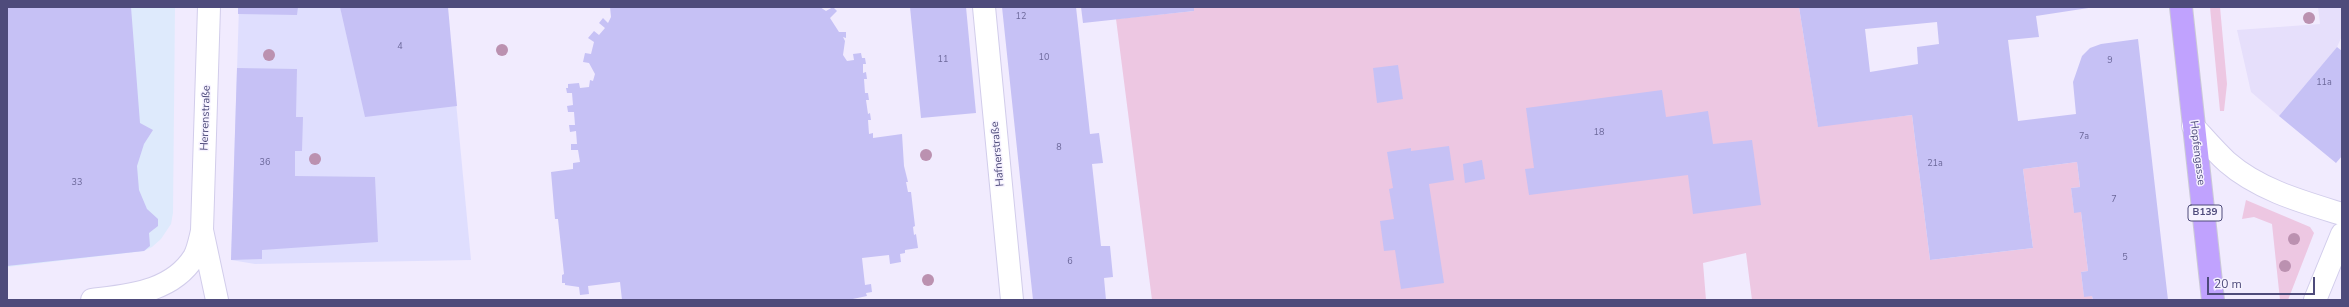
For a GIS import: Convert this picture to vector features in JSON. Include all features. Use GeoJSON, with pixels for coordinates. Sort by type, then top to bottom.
{"type":"FeatureCollection","features":[{"type":"Feature","properties":{"kind":"main road","name":"Hopfengasse"},"geometry":{"type":"LineString","coordinates":[[2181,7],[2213,300]]}},
{"type":"Feature","properties":{"kind":"street","name":"Herrenstraße"},"geometry":{"type":"LineString","coordinates":[[133,298],[175,279],[195,256],[202,230],[209,7]]}},
{"type":"Feature","properties":{"kind":"street","name":"Hafnerstraße"},"geometry":{"type":"LineString","coordinates":[[984,7],[1012,300]]}},
{"type":"Feature","properties":{"kind":"street"},"geometry":{"type":"LineString","coordinates":[[2193,126],[2228,163],[2245,175],[2294,198],[2342,214]]}},
{"type":"Feature","properties":{"kind":"street","name":"Herrenstraße"},"geometry":{"type":"LineString","coordinates":[[202,230],[217,300]]}},
{"type":"Feature","properties":{"kind":"street"},"geometry":{"type":"LineString","coordinates":[[2315,300],[2342,234]]}},
{"type":"Feature","properties":{"kind":"street"},"geometry":{"type":"LineString","coordinates":[[92,300],[133,298]]}},
{"type":"Feature","properties":{"kind":"shaded area"},"geometry":{"type":"Polygon","coordinates":[[[7,7],[175,7],[173,213],[171,224],[161,239],[152,247],[144,251],[7,267],[7,7]]]}},
{"type":"Feature","properties":{"kind":"shaded area"},"geometry":{"type":"Polygon","coordinates":[[[239,7],[447,7],[471,260],[255,264],[231,260],[239,7]]]}},
{"type":"Feature","properties":{"kind":"shaded area"},"geometry":{"type":"Polygon","coordinates":[[[1194,7],[1799,7],[1818,126],[1912,115],[1930,260],[2033,248],[2023,169],[2077,162],[2080,187],[2071,188],[2074,212],[2081,212],[2088,271],[2081,272],[2084,296],[2092,296],[2093,300],[1752,300],[1746,253],[1703,263],[1706,300],[1152,300],[1116,19],[1194,11],[1194,7]]]}},
{"type":"Feature","properties":{"kind":"shaded area"},"geometry":{"type":"Polygon","coordinates":[[[2210,7],[2220,7],[2227,84],[2224,111],[2220,111],[2210,7]]]}},
{"type":"Feature","properties":{"kind":"shaded area"},"geometry":{"type":"Polygon","coordinates":[[[2318,7],[2342,7],[2342,36],[2337,47],[2279,116],[2251,92],[2237,30],[2320,24],[2318,7]]]}},
{"type":"Feature","properties":{"kind":"shaded area"},"geometry":{"type":"Polygon","coordinates":[[[2246,200],[2310,227],[2314,233],[2288,300],[2280,300],[2272,224],[2254,217],[2242,219],[2246,200]]]}},
{"type":"Feature","properties":{"kind":"building"},"geometry":{"type":"Polygon","coordinates":[[[7,7],[131,7],[140,123],[153,130],[144,144],[137,166],[139,190],[147,209],[158,219],[158,226],[149,233],[150,246],[144,251],[7,266],[7,7]]]}},
{"type":"Feature","properties":{"kind":"building"},"geometry":{"type":"Polygon","coordinates":[[[238,7],[298,7],[297,15],[238,14],[238,7]]]}},
{"type":"Feature","properties":{"kind":"building"},"geometry":{"type":"Polygon","coordinates":[[[340,7],[448,7],[457,106],[365,117],[340,7]]]}},
{"type":"Feature","properties":{"kind":"building"},"geometry":{"type":"Polygon","coordinates":[[[610,7],[820,7],[826,11],[833,7],[837,11],[830,18],[839,32],[846,32],[846,38],[843,37],[845,41],[843,55],[847,61],[854,60],[853,54],[861,53],[862,58],[865,58],[866,64],[863,64],[863,73],[866,72],[867,79],[864,79],[865,93],[868,93],[869,100],[866,100],[868,114],[870,113],[871,120],[868,120],[869,134],[873,133],[873,138],[902,134],[904,166],[908,182],[906,182],[908,192],[911,192],[915,226],[913,227],[914,235],[916,234],[918,248],[905,250],[905,253],[900,254],[901,262],[890,264],[889,255],[862,258],[865,285],[871,284],[872,292],[866,293],[867,296],[848,300],[622,300],[620,282],[588,286],[589,294],[580,295],[579,287],[565,285],[565,283],[562,283],[562,275],[564,274],[558,219],[555,219],[551,172],[573,169],[573,163],[580,162],[578,150],[571,150],[571,144],[577,144],[576,131],[570,132],[569,125],[575,125],[574,112],[568,112],[567,106],[573,105],[572,93],[567,93],[566,88],[568,88],[568,84],[579,83],[580,88],[589,87],[590,80],[593,81],[595,74],[589,63],[583,62],[585,53],[591,54],[594,42],[588,38],[594,31],[599,35],[605,28],[599,23],[603,18],[608,23],[611,17],[610,7]]]}},
{"type":"Feature","properties":{"kind":"building"},"geometry":{"type":"Polygon","coordinates":[[[910,7],[966,7],[976,113],[921,118],[910,7]]]}},
{"type":"Feature","properties":{"kind":"building"},"geometry":{"type":"Polygon","coordinates":[[[1002,7],[1076,7],[1090,134],[1099,133],[1103,163],[1092,164],[1101,246],[1110,246],[1113,277],[1104,278],[1106,300],[1033,300],[1002,7]]]}},
{"type":"Feature","properties":{"kind":"building"},"geometry":{"type":"Polygon","coordinates":[[[1081,7],[1194,7],[1194,11],[1083,23],[1081,7]]]}},
{"type":"Feature","properties":{"kind":"building"},"geometry":{"type":"Polygon","coordinates":[[[1799,7],[2095,7],[2036,16],[2039,37],[2008,40],[2018,121],[2076,114],[2073,82],[2082,56],[2090,48],[2101,44],[2138,39],[2168,300],[2093,300],[2092,296],[2084,297],[2081,272],[2088,271],[2081,212],[2074,213],[2071,188],[2080,187],[2077,162],[2023,169],[2033,248],[1930,260],[1912,115],[1818,127],[1799,7]],[[1937,22],[1865,29],[1870,72],[1918,64],[1917,47],[1939,44],[1937,22]]]}},
{"type":"Feature","properties":{"kind":"building"},"geometry":{"type":"Polygon","coordinates":[[[2337,47],[2342,51],[2342,156],[2336,163],[2279,116],[2337,47]]]}},
{"type":"Feature","properties":{"kind":"building"},"geometry":{"type":"Polygon","coordinates":[[[1398,65],[1403,99],[1377,103],[1373,68],[1398,65]]]}},
{"type":"Feature","properties":{"kind":"building"},"geometry":{"type":"Polygon","coordinates":[[[237,68],[297,69],[296,117],[303,117],[302,151],[295,151],[295,176],[375,177],[378,242],[262,250],[262,259],[231,260],[237,68]]]}},
{"type":"Feature","properties":{"kind":"building"},"geometry":{"type":"Polygon","coordinates":[[[1662,90],[1666,117],[1708,111],[1713,144],[1752,140],[1761,205],[1693,214],[1688,175],[1529,195],[1525,169],[1534,168],[1526,108],[1662,90]]]}},
{"type":"Feature","properties":{"kind":"building"},"geometry":{"type":"Polygon","coordinates":[[[1449,146],[1454,180],[1429,184],[1444,283],[1401,289],[1395,250],[1384,251],[1380,221],[1394,219],[1389,189],[1393,188],[1387,152],[1411,148],[1411,151],[1449,146]]]}},
{"type":"Feature","properties":{"kind":"building"},"geometry":{"type":"Polygon","coordinates":[[[1482,160],[1485,179],[1465,183],[1463,164],[1482,160]]]}}]}
